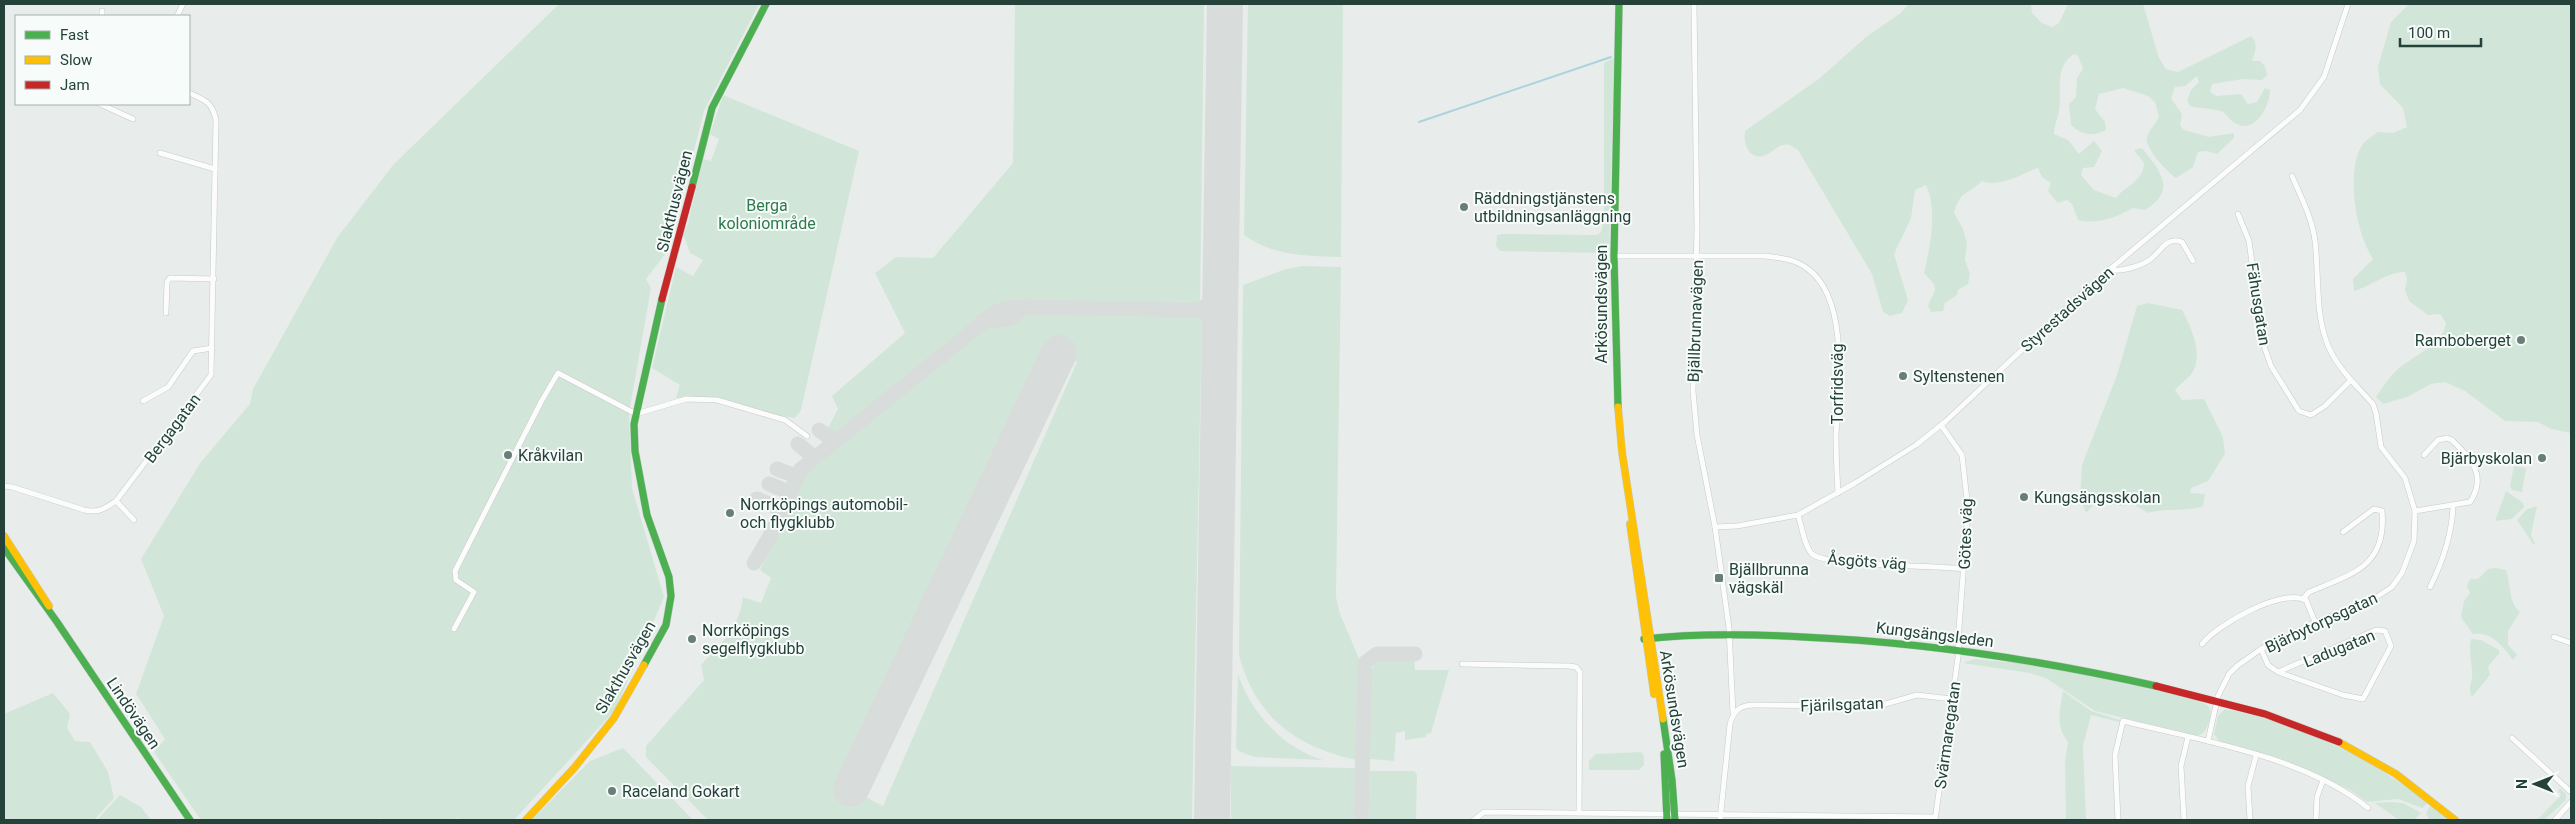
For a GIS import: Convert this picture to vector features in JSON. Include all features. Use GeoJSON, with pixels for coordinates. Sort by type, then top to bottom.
{"type":"FeatureCollection","features":[{"type":"Feature","properties":{"kind":"main road","name":"Slakthusvägen"},"geometry":{"type":"LineString","coordinates":[[526,820],[575,767],[614,718],[666,625],[670,611],[669,577],[647,516],[633,433],[636,414],[657,320],[712,108],[766,4]]}},
{"type":"Feature","properties":{"kind":"main road","name":"Arkösundsvägen"},"geometry":{"type":"LineString","coordinates":[[1619,4],[1614,256],[1615,370],[1627,484],[1660,722],[1667,817]]}},
{"type":"Feature","properties":{"kind":"main road","name":"Lindövägen"},"geometry":{"type":"LineString","coordinates":[[4,536],[47,602],[56,622]]}},
{"type":"Feature","properties":{"kind":"main road","name":"Lindövägen"},"geometry":{"type":"LineString","coordinates":[[4,548],[190,820]]}},
{"type":"Feature","properties":{"kind":"main road","name":"Kungsängsleden"},"geometry":{"type":"LineString","coordinates":[[1648,639],[1729,635],[1851,639],[1959,650],[2074,667],[2217,701],[2285,722],[2359,752],[2421,792],[2455,820]]}},
{"type":"Feature","properties":{"kind":"main road","name":"Arkösundsvägen"},"geometry":{"type":"LineString","coordinates":[[1648,639],[1675,817]]}},
{"type":"Feature","properties":{"kind":"street","name":"Bjällbrunnavägen"},"geometry":{"type":"LineString","coordinates":[[1694,4],[1696,256],[1692,370],[1694,408],[1715,527],[1729,635]]}},
{"type":"Feature","properties":{"kind":"street","name":"Styrestadsvägen"},"geometry":{"type":"LineString","coordinates":[[1715,527],[1737,526],[1798,515],[1887,464],[1941,425],[2110,270],[2300,110],[2324,77],[2348,4]]}},
{"type":"Feature","properties":{"kind":"street","name":"Bergagatan"},"geometry":{"type":"LineString","coordinates":[[4,486],[92,512],[100,512],[116,501],[211,375],[216,120],[213,108],[209,102],[190,93]]}},
{"type":"Feature","properties":{"kind":"street"},"geometry":{"type":"LineString","coordinates":[[102,105],[133,119]]}},
{"type":"Feature","properties":{"kind":"street"},"geometry":{"type":"LineString","coordinates":[[160,153],[215,169]]}},
{"type":"Feature","properties":{"kind":"street","name":"Bjärbytorpsgatan"},"geometry":{"type":"LineString","coordinates":[[2217,701],[2229,674],[2246,658],[2315,622],[2375,598],[2392,587],[2410,557],[2414,542],[2415,511],[2404,478],[2381,447],[2376,413],[2372,404],[2334,357],[2323,330],[2315,239],[2309,216],[2292,176]]}},
{"type":"Feature","properties":{"kind":"street","name":"Fähusgatan"},"geometry":{"type":"LineString","coordinates":[[2238,214],[2249,241],[2263,343],[2271,366],[2299,411],[2311,415],[2325,406],[2351,380]]}},
{"type":"Feature","properties":{"kind":"street"},"geometry":{"type":"LineString","coordinates":[[2110,270],[2115,272],[2146,262],[2164,245],[2175,240],[2182,242],[2193,261]]}},
{"type":"Feature","properties":{"kind":"street","name":"Torfridsväg"},"geometry":{"type":"LineString","coordinates":[[1614,256],[1765,256],[1790,259],[1809,269],[1823,285],[1836,325],[1839,351],[1836,438],[1838,493]]}},
{"type":"Feature","properties":{"kind":"street"},"geometry":{"type":"LineString","coordinates":[[166,313],[167,282],[170,278],[214,279]]}},
{"type":"Feature","properties":{"kind":"street","name":"Bergagatan"},"geometry":{"type":"LineString","coordinates":[[142,401],[168,387],[193,351],[212,348]]}},
{"type":"Feature","properties":{"kind":"street"},"geometry":{"type":"LineString","coordinates":[[454,629],[474,592],[456,580],[455,571],[541,402],[558,373],[636,414],[686,399],[717,400],[785,420],[807,436]]}},
{"type":"Feature","properties":{"kind":"street","name":"Götes väg"},"geometry":{"type":"LineString","coordinates":[[1941,425],[1960,450],[1964,464],[1968,509],[1958,640],[1959,650]]}},
{"type":"Feature","properties":{"kind":"street"},"geometry":{"type":"LineString","coordinates":[[2415,511],[2470,502],[2477,489],[2475,464],[2447,438],[2438,440],[2424,456]]}},
{"type":"Feature","properties":{"kind":"street"},"geometry":{"type":"LineString","coordinates":[[116,501],[134,520]]}},
{"type":"Feature","properties":{"kind":"street"},"geometry":{"type":"LineString","coordinates":[[2430,587],[2443,561],[2452,523],[2453,506]]}},
{"type":"Feature","properties":{"kind":"street"},"geometry":{"type":"LineString","coordinates":[[2303,599],[2309,592],[2366,566],[2375,553],[2382,536],[2382,511],[2374,509],[2344,532]]}},
{"type":"Feature","properties":{"kind":"street","name":"Åsgöts väg"},"geometry":{"type":"LineString","coordinates":[[1798,515],[1808,548],[1818,557],[1842,561],[1964,569]]}},
{"type":"Feature","properties":{"kind":"street"},"geometry":{"type":"LineString","coordinates":[[2202,644],[2210,634],[2251,610],[2290,598],[2303,599]]}},
{"type":"Feature","properties":{"kind":"street"},"geometry":{"type":"LineString","coordinates":[[2303,599],[2315,622]]}},
{"type":"Feature","properties":{"kind":"street","name":"Ladugatan"},"geometry":{"type":"LineString","coordinates":[[2376,630],[2385,631],[2390,641],[2391,646],[2363,700],[2350,698],[2278,672],[2376,630]]}},
{"type":"Feature","properties":{"kind":"street"},"geometry":{"type":"LineString","coordinates":[[1721,818],[1730,724],[1733,714],[1729,635]]}},
{"type":"Feature","properties":{"kind":"street"},"geometry":{"type":"LineString","coordinates":[[2554,637],[2571,643]]}},
{"type":"Feature","properties":{"kind":"street"},"geometry":{"type":"LineString","coordinates":[[2261,649],[2268,665],[2278,672]]}},
{"type":"Feature","properties":{"kind":"street","name":"Svärmaregatan"},"geometry":{"type":"LineString","coordinates":[[1935,819],[1959,650]]}},
{"type":"Feature","properties":{"kind":"street"},"geometry":{"type":"LineString","coordinates":[[1462,664],[1569,666],[1576,667],[1580,672],[1579,813]]}},
{"type":"Feature","properties":{"kind":"street","name":"Fjärilsgatan"},"geometry":{"type":"LineString","coordinates":[[1733,714],[1738,708],[1745,705],[1862,706],[1882,705],[1916,695],[1952,698]]}},
{"type":"Feature","properties":{"kind":"street"},"geometry":{"type":"LineString","coordinates":[[2208,742],[2217,701]]}},
{"type":"Feature","properties":{"kind":"street"},"geometry":{"type":"LineString","coordinates":[[2118,820],[2115,755],[2123,721],[2208,742],[2290,766],[2349,793],[2368,808]]}},
{"type":"Feature","properties":{"kind":"street"},"geometry":{"type":"LineString","coordinates":[[2184,820],[2181,766],[2188,737]]}},
{"type":"Feature","properties":{"kind":"street"},"geometry":{"type":"LineString","coordinates":[[2512,738],[2571,792]]}},
{"type":"Feature","properties":{"kind":"street"},"geometry":{"type":"LineString","coordinates":[[2250,820],[2248,786],[2256,756]]}},
{"type":"Feature","properties":{"kind":"street"},"geometry":{"type":"LineString","coordinates":[[2316,820],[2317,797],[2323,780]]}},
{"type":"Feature","properties":{"kind":"street"},"geometry":{"type":"LineString","coordinates":[[2555,820],[2571,802]]}},
{"type":"Feature","properties":{"kind":"street"},"geometry":{"type":"LineString","coordinates":[[1474,820],[1484,812],[1721,818],[1935,819]]}},
{"type":"Feature","properties":{"kind":"green space"},"geometry":{"type":"Polygon","coordinates":[[[559,4],[759,4],[704,111],[669,249],[646,279],[651,288],[629,413],[632,488],[664,597],[615,710],[514,820],[463,820],[456,818],[454,820],[384,820],[380,818],[379,820],[201,820],[154,752],[165,739],[136,694],[164,616],[141,559],[201,462],[250,404],[253,389],[337,238],[393,165],[559,4]]]}},
{"type":"Feature","properties":{"kind":"green space"},"geometry":{"type":"Polygon","coordinates":[[[1015,4],[1204,4],[1200,303],[1074,301],[1001,304],[837,435],[828,428],[838,409],[832,396],[905,333],[875,273],[896,257],[933,258],[1013,163],[1015,4]]]}},
{"type":"Feature","properties":{"kind":"green space"},"geometry":{"type":"Polygon","coordinates":[[[1248,4],[1343,4],[1341,257],[1291,254],[1267,247],[1244,235],[1248,4]]]}},
{"type":"Feature","properties":{"kind":"green space"},"geometry":{"type":"Polygon","coordinates":[[[1908,4],[2031,4],[2032,13],[2042,23],[2052,27],[2059,23],[2068,4],[2143,4],[2159,58],[2166,69],[2178,72],[2251,36],[2256,45],[2252,61],[2260,61],[2265,66],[2267,75],[2262,80],[2243,79],[2212,84],[2210,92],[2216,96],[2241,94],[2248,104],[2257,102],[2265,88],[2270,90],[2267,105],[2253,123],[2246,126],[2239,125],[2221,111],[2190,106],[2187,101],[2191,90],[2199,82],[2197,76],[2185,86],[2175,87],[2171,98],[2182,114],[2180,125],[2184,130],[2209,137],[2234,133],[2234,138],[2217,154],[2206,151],[2198,152],[2193,167],[2176,178],[2152,153],[2147,141],[2148,134],[2159,117],[2155,102],[2148,96],[2123,88],[2099,94],[2095,109],[2105,122],[2106,130],[2096,134],[2087,134],[2071,125],[2069,104],[2076,97],[2077,78],[2083,69],[2078,56],[2074,54],[2068,59],[2061,72],[2060,103],[2054,134],[2068,140],[2079,154],[2094,141],[2102,151],[2094,167],[2083,168],[2081,175],[2094,190],[2116,198],[2141,175],[2144,163],[2134,150],[2142,148],[2160,172],[2163,180],[2161,195],[2155,203],[2145,210],[2133,208],[2106,219],[2092,222],[2078,220],[2072,204],[2067,200],[2058,203],[2048,191],[2051,183],[2042,177],[2038,168],[2003,182],[1989,183],[1982,181],[1962,196],[1954,213],[1963,229],[1967,243],[1965,260],[1970,274],[1968,284],[1958,290],[1957,295],[1945,303],[1943,311],[1931,312],[1928,306],[1935,290],[1934,284],[1924,273],[1932,229],[1932,206],[1926,185],[1915,190],[1911,218],[1894,254],[1908,300],[1902,313],[1890,316],[1883,312],[1872,274],[1798,150],[1785,145],[1766,155],[1755,156],[1746,146],[1745,131],[1820,78],[1866,37],[1901,13],[1908,4]]]}},
{"type":"Feature","properties":{"kind":"green space"},"geometry":{"type":"Polygon","coordinates":[[[2409,4],[2571,4],[2571,433],[2551,429],[2538,422],[2505,421],[2465,391],[2445,382],[2431,384],[2407,397],[2383,404],[2376,397],[2398,369],[2434,344],[2444,331],[2446,323],[2440,314],[2428,315],[2409,301],[2405,290],[2407,279],[2405,272],[2392,274],[2354,291],[2353,279],[2373,259],[2367,248],[2358,220],[2355,204],[2354,173],[2361,147],[2368,139],[2378,132],[2393,133],[2407,127],[2403,108],[2380,84],[2378,67],[2391,22],[2409,4]]]}},
{"type":"Feature","properties":{"kind":"green space"},"geometry":{"type":"Polygon","coordinates":[[[1614,58],[1609,251],[1604,253],[1500,251],[1496,246],[1497,235],[1597,235],[1601,232],[1604,220],[1604,63],[1614,58]]]}},
{"type":"Feature","properties":{"kind":"green space","name":"Berga koloniområde"},"geometry":{"type":"Polygon","coordinates":[[[723,95],[859,151],[801,410],[795,418],[775,415],[721,398],[676,398],[680,385],[652,368],[676,267],[693,276],[703,260],[690,253],[683,234],[688,224],[703,159],[711,161],[719,139],[710,134],[723,95]]]}},
{"type":"Feature","properties":{"kind":"green space"},"geometry":{"type":"Polygon","coordinates":[[[1302,266],[1341,267],[1336,597],[1340,614],[1363,668],[1359,669],[1357,760],[1315,747],[1281,726],[1267,712],[1256,696],[1246,677],[1239,655],[1243,285],[1283,270],[1302,266]]]}},
{"type":"Feature","properties":{"kind":"green space"},"geometry":{"type":"Polygon","coordinates":[[[2148,303],[2182,310],[2186,317],[2195,341],[2197,358],[2192,373],[2175,390],[2182,400],[2204,399],[2223,437],[2225,454],[2208,481],[2191,488],[2190,493],[2205,494],[2203,506],[2148,513],[2133,504],[2116,505],[2100,498],[2086,513],[2080,497],[2082,465],[2117,375],[2137,306],[2148,303]]]}},
{"type":"Feature","properties":{"kind":"green space"},"geometry":{"type":"Polygon","coordinates":[[[1097,310],[1202,313],[1192,820],[708,820],[646,757],[646,746],[704,680],[701,665],[734,626],[743,597],[761,603],[771,578],[760,570],[795,489],[807,470],[988,326],[1007,325],[1029,311],[1097,310]],[[1046,347],[839,783],[883,806],[1077,362],[1046,347]]]}},
{"type":"Feature","properties":{"kind":"green space"},"geometry":{"type":"Polygon","coordinates":[[[2514,466],[2526,468],[2522,492],[2512,490],[2510,486],[2514,466]]]}},
{"type":"Feature","properties":{"kind":"green space"},"geometry":{"type":"Polygon","coordinates":[[[2506,491],[2523,503],[2524,507],[2512,519],[2495,521],[2506,491]]]}},
{"type":"Feature","properties":{"kind":"green space"},"geometry":{"type":"Polygon","coordinates":[[[2537,506],[2531,535],[2535,544],[2533,544],[2517,520],[2527,509],[2537,506]]]}},
{"type":"Feature","properties":{"kind":"green space"},"geometry":{"type":"Polygon","coordinates":[[[2488,569],[2506,570],[2513,603],[2520,612],[2508,631],[2508,645],[2517,655],[2513,660],[2501,645],[2491,637],[2479,633],[2473,634],[2461,617],[2464,601],[2470,593],[2467,586],[2470,579],[2478,579],[2488,569]]]}},
{"type":"Feature","properties":{"kind":"green space"},"geometry":{"type":"Polygon","coordinates":[[[2471,639],[2481,640],[2499,650],[2499,654],[2488,666],[2490,675],[2472,697],[2470,690],[2472,676],[2471,639]]]}},
{"type":"Feature","properties":{"kind":"green space"},"geometry":{"type":"Polygon","coordinates":[[[1387,657],[1414,658],[1415,670],[1449,670],[1431,733],[1426,734],[1426,737],[1405,740],[1405,731],[1396,733],[1394,761],[1370,759],[1371,672],[1375,664],[1387,657]]]}},
{"type":"Feature","properties":{"kind":"green space"},"geometry":{"type":"Polygon","coordinates":[[[1975,659],[2055,667],[2163,690],[2185,696],[2209,707],[2210,720],[2203,733],[2194,735],[2095,711],[2046,678],[2030,673],[1963,663],[1975,659]]]}},
{"type":"Feature","properties":{"kind":"green space"},"geometry":{"type":"Polygon","coordinates":[[[1238,674],[1251,702],[1270,727],[1295,747],[1323,760],[1255,757],[1238,751],[1236,747],[1238,674]]]}},
{"type":"Feature","properties":{"kind":"green space"},"geometry":{"type":"Polygon","coordinates":[[[2063,691],[2091,711],[2123,721],[2123,723],[2091,715],[2083,746],[2086,820],[2066,820],[2065,761],[2068,742],[2061,730],[2060,724],[2063,691]]]}},
{"type":"Feature","properties":{"kind":"green space"},"geometry":{"type":"Polygon","coordinates":[[[53,693],[70,714],[67,728],[75,741],[90,742],[108,772],[114,798],[94,820],[6,820],[4,819],[4,714],[53,693]]]}},
{"type":"Feature","properties":{"kind":"green space"},"geometry":{"type":"Polygon","coordinates":[[[2225,709],[2279,723],[2332,744],[2382,771],[2428,803],[2422,808],[2398,799],[2367,802],[2349,789],[2288,763],[2219,741],[2214,734],[2218,716],[2225,709]]]}},
{"type":"Feature","properties":{"kind":"green space","name":"Raceland Gokart"},"geometry":{"type":"Polygon","coordinates":[[[623,748],[693,820],[532,820],[590,761],[623,748]]]}},
{"type":"Feature","properties":{"kind":"green space"},"geometry":{"type":"Polygon","coordinates":[[[1641,752],[1644,756],[1644,765],[1639,770],[1589,770],[1589,761],[1596,754],[1641,752]]]}},
{"type":"Feature","properties":{"kind":"green space"},"geometry":{"type":"Polygon","coordinates":[[[1231,766],[1357,768],[1356,820],[1231,820],[1231,766]]]}},
{"type":"Feature","properties":{"kind":"green space"},"geometry":{"type":"Polygon","coordinates":[[[1370,771],[1414,771],[1417,775],[1416,820],[1368,820],[1370,771]]]}},
{"type":"Feature","properties":{"kind":"green space"},"geometry":{"type":"Polygon","coordinates":[[[2560,788],[2566,794],[2566,800],[2544,820],[2537,820],[2561,795],[2558,791],[2560,788]]]}},
{"type":"Feature","properties":{"kind":"green space"},"geometry":{"type":"Polygon","coordinates":[[[120,795],[141,807],[151,820],[97,820],[120,795]]]}},
{"type":"Feature","properties":{"kind":"green space"},"geometry":{"type":"Polygon","coordinates":[[[2375,803],[2403,803],[2421,813],[2414,820],[2399,820],[2375,803]]]}},
{"type":"Feature","properties":{"kind":"green space"},"geometry":{"type":"Polygon","coordinates":[[[2430,806],[2449,820],[2429,820],[2426,813],[2430,806]]]}},
{"type":"Feature","properties":{"kind":"waterway"},"geometry":{"type":"LineString","coordinates":[[1419,122],[1611,57]]}},
{"type":"Feature","properties":{"kind":"taxiway"},"geometry":{"type":"LineString","coordinates":[[1196,310],[1204,307],[1214,296],[1219,280],[1221,255]]}},
{"type":"Feature","properties":{"kind":"taxiway"},"geometry":{"type":"LineString","coordinates":[[982,321],[1009,319],[1025,307]]}},
{"type":"Feature","properties":{"kind":"taxiway"},"geometry":{"type":"LineString","coordinates":[[754,563],[770,536],[801,469],[997,311],[1006,308],[1025,307],[1201,310],[1213,318],[1216,324],[1219,337],[1219,359]]}},
{"type":"Feature","properties":{"kind":"taxiway"},"geometry":{"type":"LineString","coordinates":[[819,430],[835,441]]}},
{"type":"Feature","properties":{"kind":"taxiway"},"geometry":{"type":"LineString","coordinates":[[798,444],[815,458]]}},
{"type":"Feature","properties":{"kind":"taxiway"},"geometry":{"type":"LineString","coordinates":[[777,469],[796,476]]}},
{"type":"Feature","properties":{"kind":"taxiway"},"geometry":{"type":"LineString","coordinates":[[769,484],[789,492]]}},
{"type":"Feature","properties":{"kind":"taxiway"},"geometry":{"type":"LineString","coordinates":[[757,499],[781,509]]}},
{"type":"Feature","properties":{"kind":"taxiway"},"geometry":{"type":"LineString","coordinates":[[1361,820],[1365,663],[1377,654],[1415,654]]}},
{"type":"Feature","properties":{"kind":"runway"},"geometry":{"type":"LineString","coordinates":[[1212,820],[1225,4]]}},
{"type":"Feature","properties":{"kind":"runway"},"geometry":{"type":"LineString","coordinates":[[851,789],[1059,353]]}},
{"type":"Feature","properties":{"kind":"traffic: fast"},"geometry":{"type":"LineString","coordinates":[[692,187],[712,108],[766,4]]}},
{"type":"Feature","properties":{"kind":"traffic: fast"},"geometry":{"type":"LineString","coordinates":[[1618,407],[1614,256],[1619,4]]}},
{"type":"Feature","properties":{"kind":"traffic: fast"},"geometry":{"type":"LineString","coordinates":[[644,665],[666,625],[671,596],[669,577],[647,515],[635,451],[634,424],[662,299]]}},
{"type":"Feature","properties":{"kind":"traffic: fast"},"geometry":{"type":"LineString","coordinates":[[4,548],[57,622],[190,820]]}},
{"type":"Feature","properties":{"kind":"traffic: fast"},"geometry":{"type":"LineString","coordinates":[[1644,639],[1704,635],[1743,635],[1848,639],[1892,643],[2025,660],[2156,686]]}},
{"type":"Feature","properties":{"kind":"traffic: fast"},"geometry":{"type":"LineString","coordinates":[[1663,719],[1672,780],[1675,820]]}},
{"type":"Feature","properties":{"kind":"traffic: fast"},"geometry":{"type":"LineString","coordinates":[[1664,754],[1667,820]]}},
{"type":"Feature","properties":{"kind":"traffic: slow"},"geometry":{"type":"LineString","coordinates":[[1618,407],[1622,452],[1663,719]]}},
{"type":"Feature","properties":{"kind":"traffic: slow"},"geometry":{"type":"LineString","coordinates":[[1630,524],[1654,694]]}},
{"type":"Feature","properties":{"kind":"traffic: slow"},"geometry":{"type":"LineString","coordinates":[[4,536],[49,606]]}},
{"type":"Feature","properties":{"kind":"traffic: slow"},"geometry":{"type":"LineString","coordinates":[[526,820],[575,767],[614,718],[644,665]]}},
{"type":"Feature","properties":{"kind":"traffic: slow"},"geometry":{"type":"LineString","coordinates":[[2339,742],[2396,774],[2455,820]]}},
{"type":"Feature","properties":{"kind":"traffic: jam"},"geometry":{"type":"LineString","coordinates":[[662,299],[692,187]]}},
{"type":"Feature","properties":{"kind":"traffic: jam"},"geometry":{"type":"LineString","coordinates":[[2156,686],[2265,714],[2339,742]]}},
{"type":"Feature","properties":{"kind":"place","name":"Räddningstjänstens utbildningsanläggning"},"geometry":{"type":"Point","coordinates":[1464,207]}},
{"type":"Feature","properties":{"kind":"place","name":"Ramboberget"},"geometry":{"type":"Point","coordinates":[2521,340]}},
{"type":"Feature","properties":{"kind":"place","name":"Syltenstenen"},"geometry":{"type":"Point","coordinates":[1903,376]}},
{"type":"Feature","properties":{"kind":"place","name":"Kråkvilan"},"geometry":{"type":"Point","coordinates":[508,455]}},
{"type":"Feature","properties":{"kind":"place","name":"Bjärbyskolan"},"geometry":{"type":"Point","coordinates":[2542,458]}},
{"type":"Feature","properties":{"kind":"place","name":"Kungsängsskolan"},"geometry":{"type":"Point","coordinates":[2024,497]}},
{"type":"Feature","properties":{"kind":"place","name":"Norrköpings automobil- och flygklubb"},"geometry":{"type":"Point","coordinates":[730,513]}},
{"type":"Feature","properties":{"kind":"place","name":"Bjällbrunna vägskäl"},"geometry":{"type":"Point","coordinates":[1719,578]}},
{"type":"Feature","properties":{"kind":"place","name":"Norrköpings segelflygklubb"},"geometry":{"type":"Point","coordinates":[692,639]}},
{"type":"Feature","properties":{"kind":"place","name":"Raceland Gokart"},"geometry":{"type":"Point","coordinates":[612,791]}}]}
